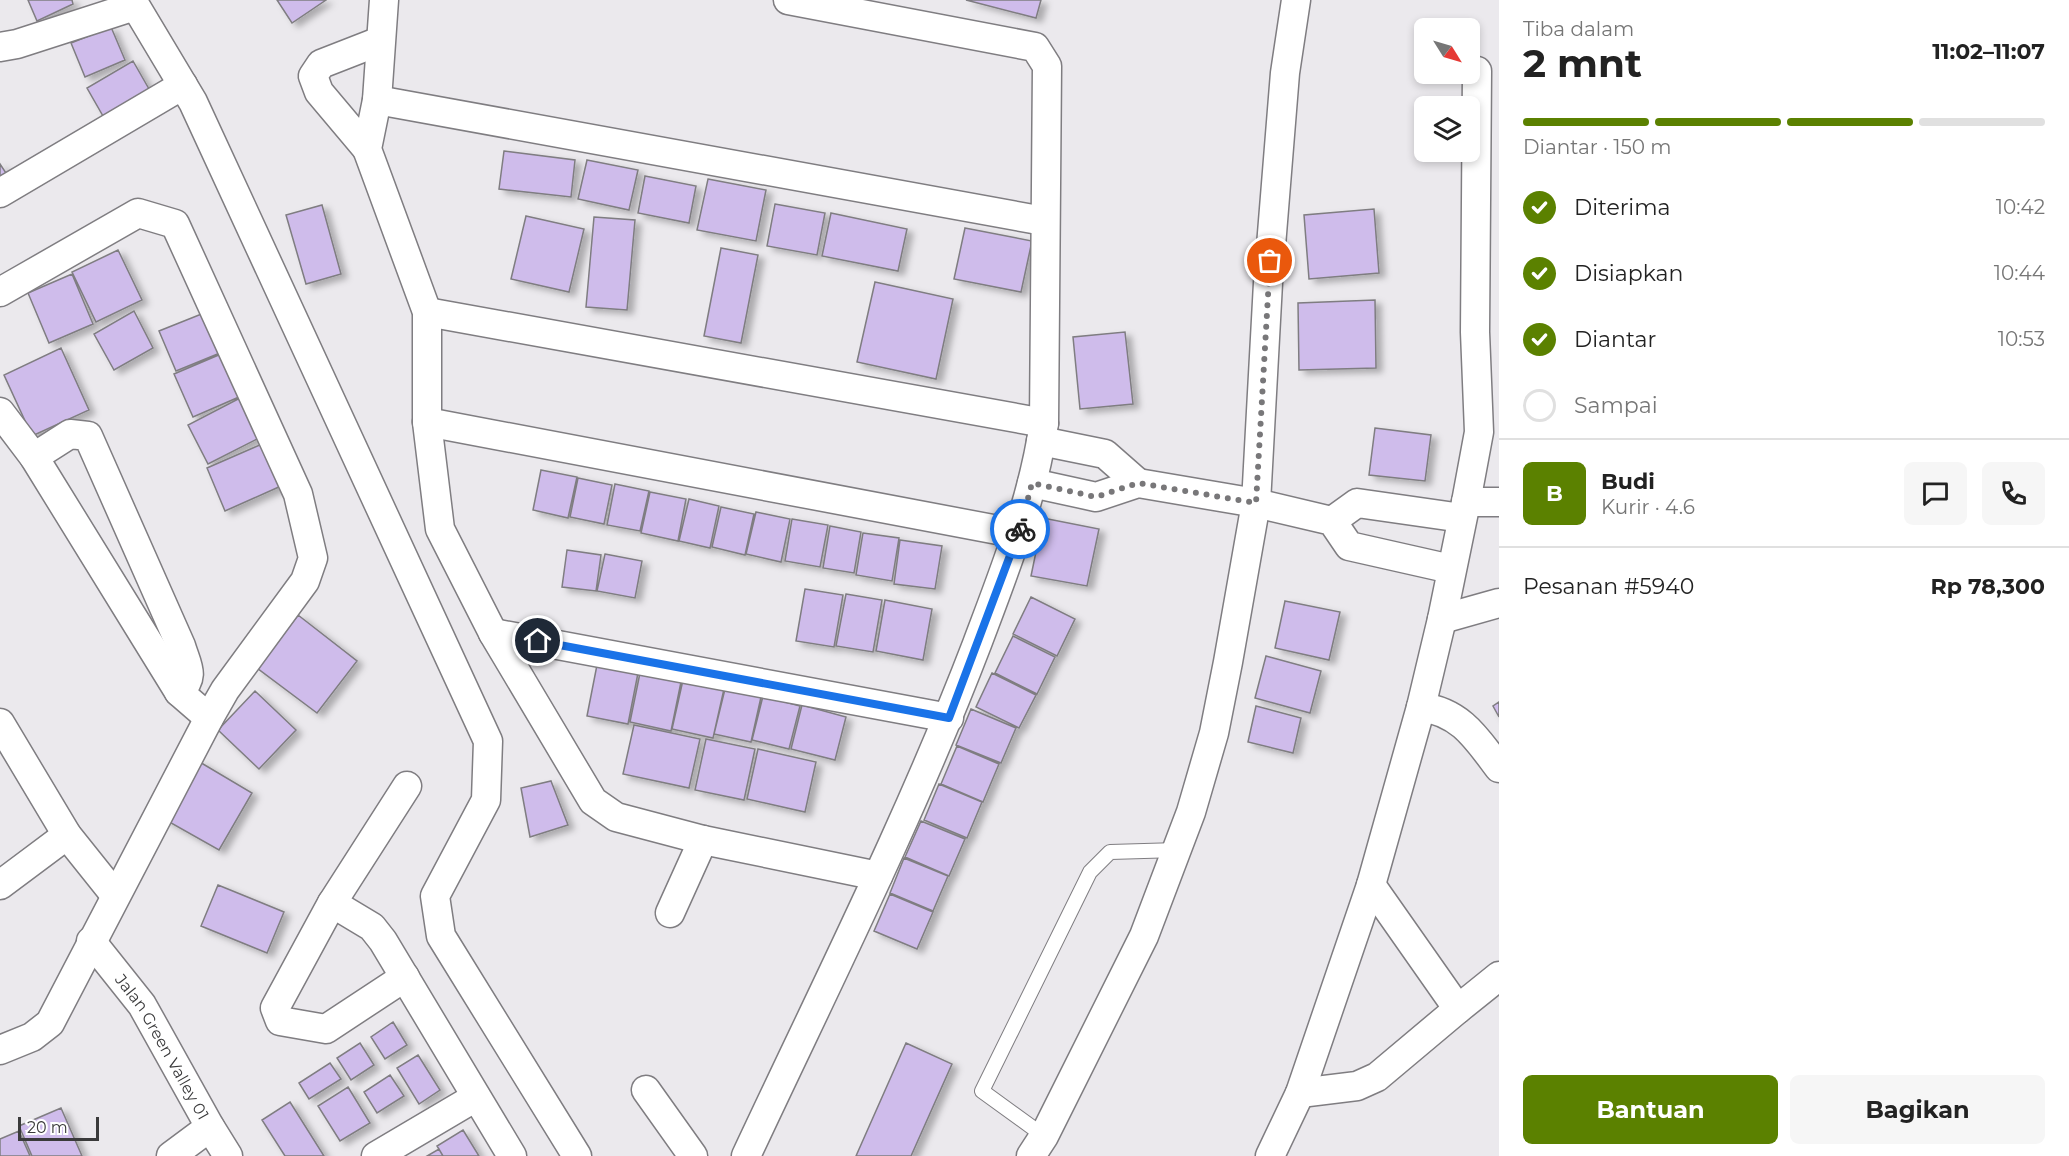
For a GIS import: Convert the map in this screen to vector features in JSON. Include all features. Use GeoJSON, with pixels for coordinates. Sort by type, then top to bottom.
{"type":"FeatureCollection","features":[{"type":"Feature","properties":{"kind":"street"},"geometry":{"type":"LineString","coordinates":[[367,149],[377,100],[384,0]]}},
{"type":"Feature","properties":{"kind":"street"},"geometry":{"type":"LineString","coordinates":[[746,1156],[878,876],[949,718],[1018,534],[1043,432],[1047,66],[1035,47],[788,0]]}},
{"type":"Feature","properties":{"kind":"street"},"geometry":{"type":"LineString","coordinates":[[1038,1146],[1144,936],[1178,850],[1214,733],[1256,503],[1269,272],[1285,74],[1296,0]]}},
{"type":"Feature","properties":{"kind":"street"},"geometry":{"type":"LineString","coordinates":[[0,47],[17,44],[134,3],[193,102],[488,741],[486,800],[435,896],[441,936],[577,1156]]}},
{"type":"Feature","properties":{"kind":"street"},"geometry":{"type":"LineString","coordinates":[[380,41],[321,64],[313,76],[318,92],[367,149],[427,312],[427,422],[440,529],[492,633],[593,801],[615,817],[703,840],[878,876]]}},
{"type":"Feature","properties":{"kind":"street"},"geometry":{"type":"LineString","coordinates":[[1270,1156],[1300,1093],[1371,885],[1421,707],[1464,510],[1479,432],[1487,332],[1487,156],[1479,84]]}},
{"type":"Feature","properties":{"kind":"street"},"geometry":{"type":"LineString","coordinates":[[0,193],[183,85]]}},
{"type":"Feature","properties":{"kind":"street"},"geometry":{"type":"LineString","coordinates":[[377,100],[1044,220]]}},
{"type":"Feature","properties":{"kind":"street"},"geometry":{"type":"LineString","coordinates":[[0,292],[138,213],[175,224],[298,494],[313,558],[305,581],[225,690],[209,718],[50,1023],[32,1037],[2,1046]]}},
{"type":"Feature","properties":{"kind":"street"},"geometry":{"type":"LineString","coordinates":[[427,312],[1043,432],[1105,454],[1138,483]]}},
{"type":"Feature","properties":{"kind":"street"},"geometry":{"type":"LineString","coordinates":[[0,412],[34,457],[179,692],[209,718]]}},
{"type":"Feature","properties":{"kind":"street"},"geometry":{"type":"LineString","coordinates":[[427,422],[1018,534]]}},
{"type":"Feature","properties":{"kind":"street"},"geometry":{"type":"LineString","coordinates":[[34,457],[70,434],[88,436],[180,646],[189,676],[187,685],[179,692]]}},
{"type":"Feature","properties":{"kind":"street"},"geometry":{"type":"LineString","coordinates":[[1032,483],[1096,497],[1138,483],[1256,503],[1332,521],[1349,546],[1451,569]]}},
{"type":"Feature","properties":{"kind":"street"},"geometry":{"type":"LineString","coordinates":[[1332,521],[1357,502],[1464,510],[1499,502]]}},
{"type":"Feature","properties":{"kind":"street"},"geometry":{"type":"LineString","coordinates":[[1442,619],[1499,603]]}},
{"type":"Feature","properties":{"kind":"street"},"geometry":{"type":"LineString","coordinates":[[492,633],[949,718]]}},
{"type":"Feature","properties":{"kind":"street"},"geometry":{"type":"LineString","coordinates":[[1421,707],[1448,714],[1469,729],[1499,768]]}},
{"type":"Feature","properties":{"kind":"street"},"geometry":{"type":"LineString","coordinates":[[0,723],[67,835],[116,895]]}},
{"type":"Feature","properties":{"kind":"street"},"geometry":{"type":"LineString","coordinates":[[405,976],[326,1029],[280,1021],[275,1008],[332,903],[407,786]]}},
{"type":"Feature","properties":{"kind":"street"},"geometry":{"type":"LineString","coordinates":[[0,885],[67,835]]}},
{"type":"Feature","properties":{"kind":"street"},"geometry":{"type":"LineString","coordinates":[[670,913],[703,840]]}},
{"type":"Feature","properties":{"kind":"street"},"geometry":{"type":"LineString","coordinates":[[1371,885],[1458,1009]]}},
{"type":"Feature","properties":{"kind":"street"},"geometry":{"type":"LineString","coordinates":[[332,903],[372,927],[383,941],[512,1156]]}},
{"type":"Feature","properties":{"kind":"street","name":"Jalan Green Valley 01"},"geometry":{"type":"LineString","coordinates":[[91,941],[142,1005],[228,1156]]}},
{"type":"Feature","properties":{"kind":"street"},"geometry":{"type":"LineString","coordinates":[[1300,1093],[1366,1083],[1377,1077],[1499,976]]}},
{"type":"Feature","properties":{"kind":"street"},"geometry":{"type":"LineString","coordinates":[[646,1090],[693,1156]]}},
{"type":"Feature","properties":{"kind":"street"},"geometry":{"type":"LineString","coordinates":[[376,1156],[476,1097]]}},
{"type":"Feature","properties":{"kind":"street"},"geometry":{"type":"LineString","coordinates":[[171,1156],[210,1127]]}},
{"type":"Feature","properties":{"kind":"lane"},"geometry":{"type":"LineString","coordinates":[[1038,1146],[982,1091],[1090,872],[1110,852],[1178,850]]}},
{"type":"Feature","properties":{"kind":"building"},"geometry":{"type":"Polygon","coordinates":[[[28,0],[72,0],[73,4],[37,21],[28,0]]]}},
{"type":"Feature","properties":{"kind":"building"},"geometry":{"type":"Polygon","coordinates":[[[277,0],[326,0],[292,23],[277,0]]]}},
{"type":"Feature","properties":{"kind":"building"},"geometry":{"type":"Polygon","coordinates":[[[966,0],[1041,0],[1036,18],[966,0]]]}},
{"type":"Feature","properties":{"kind":"building"},"geometry":{"type":"Polygon","coordinates":[[[111,27],[125,60],[85,77],[71,43],[111,27]]]}},
{"type":"Feature","properties":{"kind":"building"},"geometry":{"type":"Polygon","coordinates":[[[133,61],[153,96],[107,123],[87,88],[133,61]]]}},
{"type":"Feature","properties":{"kind":"building"},"geometry":{"type":"Polygon","coordinates":[[[504,151],[575,160],[571,197],[499,189],[504,151]]]}},
{"type":"Feature","properties":{"kind":"building"},"geometry":{"type":"Polygon","coordinates":[[[587,160],[638,170],[629,210],[578,199],[587,160]]]}},
{"type":"Feature","properties":{"kind":"building"},"geometry":{"type":"Polygon","coordinates":[[[0,164],[6,173],[0,177],[0,164]]]}},
{"type":"Feature","properties":{"kind":"building"},"geometry":{"type":"Polygon","coordinates":[[[645,176],[696,186],[689,223],[638,213],[645,176]]]}},
{"type":"Feature","properties":{"kind":"building"},"geometry":{"type":"Polygon","coordinates":[[[708,179],[766,190],[756,241],[697,230],[708,179]]]}},
{"type":"Feature","properties":{"kind":"building"},"geometry":{"type":"Polygon","coordinates":[[[775,204],[825,213],[817,255],[767,246],[775,204]]]}},
{"type":"Feature","properties":{"kind":"building"},"geometry":{"type":"Polygon","coordinates":[[[322,205],[341,274],[306,284],[286,215],[322,205]]]}},
{"type":"Feature","properties":{"kind":"building"},"geometry":{"type":"Polygon","coordinates":[[[1374,209],[1379,273],[1309,279],[1304,215],[1374,209]]]}},
{"type":"Feature","properties":{"kind":"building"},"geometry":{"type":"Polygon","coordinates":[[[831,213],[907,229],[898,271],[822,256],[831,213]]]}},
{"type":"Feature","properties":{"kind":"building"},"geometry":{"type":"Polygon","coordinates":[[[526,216],[584,229],[569,292],[511,279],[526,216]]]}},
{"type":"Feature","properties":{"kind":"building"},"geometry":{"type":"Polygon","coordinates":[[[594,217],[635,220],[627,310],[586,307],[594,217]]]}},
{"type":"Feature","properties":{"kind":"building"},"geometry":{"type":"Polygon","coordinates":[[[965,228],[1032,241],[1021,292],[954,279],[965,228]]]}},
{"type":"Feature","properties":{"kind":"building"},"geometry":{"type":"Polygon","coordinates":[[[721,248],[758,255],[741,343],[704,336],[721,248]]]}},
{"type":"Feature","properties":{"kind":"building"},"geometry":{"type":"Polygon","coordinates":[[[118,250],[142,300],[96,322],[72,272],[118,250]]]}},
{"type":"Feature","properties":{"kind":"building"},"geometry":{"type":"Polygon","coordinates":[[[72,274],[93,324],[49,343],[28,293],[72,274]]]}},
{"type":"Feature","properties":{"kind":"building"},"geometry":{"type":"Polygon","coordinates":[[[875,282],[953,299],[936,379],[857,362],[875,282]]]}},
{"type":"Feature","properties":{"kind":"building"},"geometry":{"type":"Polygon","coordinates":[[[1375,300],[1376,368],[1299,370],[1298,303],[1375,300]]]}},
{"type":"Feature","properties":{"kind":"building"},"geometry":{"type":"Polygon","coordinates":[[[134,311],[153,348],[114,370],[94,334],[134,311]]]}},
{"type":"Feature","properties":{"kind":"building"},"geometry":{"type":"Polygon","coordinates":[[[204,313],[220,353],[176,371],[159,331],[204,313]]]}},
{"type":"Feature","properties":{"kind":"building"},"geometry":{"type":"Polygon","coordinates":[[[1125,332],[1133,404],[1080,409],[1073,337],[1125,332]]]}},
{"type":"Feature","properties":{"kind":"building"},"geometry":{"type":"Polygon","coordinates":[[[61,348],[89,410],[32,436],[4,375],[61,348]]]}},
{"type":"Feature","properties":{"kind":"building"},"geometry":{"type":"Polygon","coordinates":[[[221,354],[239,397],[193,417],[174,374],[221,354]]]}},
{"type":"Feature","properties":{"kind":"building"},"geometry":{"type":"Polygon","coordinates":[[[240,398],[261,437],[208,464],[188,425],[240,398]]]}},
{"type":"Feature","properties":{"kind":"building"},"geometry":{"type":"Polygon","coordinates":[[[1375,428],[1431,435],[1425,481],[1369,475],[1375,428]]]}},
{"type":"Feature","properties":{"kind":"building"},"geometry":{"type":"Polygon","coordinates":[[[262,444],[281,486],[225,511],[207,468],[262,444]]]}},
{"type":"Feature","properties":{"kind":"building"},"geometry":{"type":"Polygon","coordinates":[[[541,470],[577,477],[568,518],[533,510],[541,470]]]}},
{"type":"Feature","properties":{"kind":"building"},"geometry":{"type":"Polygon","coordinates":[[[578,478],[612,485],[604,524],[570,517],[578,478]]]}},
{"type":"Feature","properties":{"kind":"building"},"geometry":{"type":"Polygon","coordinates":[[[615,484],[649,491],[640,531],[607,525],[615,484]]]}},
{"type":"Feature","properties":{"kind":"building"},"geometry":{"type":"Polygon","coordinates":[[[650,492],[686,499],[678,541],[641,533],[650,492]]]}},
{"type":"Feature","properties":{"kind":"building"},"geometry":{"type":"Polygon","coordinates":[[[689,499],[719,506],[710,548],[679,541],[689,499]]]}},
{"type":"Feature","properties":{"kind":"building"},"geometry":{"type":"Polygon","coordinates":[[[721,507],[754,514],[745,555],[712,547],[721,507]]]}},
{"type":"Feature","properties":{"kind":"building"},"geometry":{"type":"Polygon","coordinates":[[[756,512],[790,519],[781,562],[746,554],[756,512]]]}},
{"type":"Feature","properties":{"kind":"building"},"geometry":{"type":"Polygon","coordinates":[[[1043,518],[1099,529],[1087,586],[1031,576],[1043,518]]]}},
{"type":"Feature","properties":{"kind":"building"},"geometry":{"type":"Polygon","coordinates":[[[792,519],[828,525],[820,567],[785,561],[792,519]]]}},
{"type":"Feature","properties":{"kind":"building"},"geometry":{"type":"Polygon","coordinates":[[[830,526],[861,532],[854,573],[823,568],[830,526]]]}},
{"type":"Feature","properties":{"kind":"building"},"geometry":{"type":"Polygon","coordinates":[[[863,533],[899,538],[892,581],[856,575],[863,533]]]}},
{"type":"Feature","properties":{"kind":"building"},"geometry":{"type":"Polygon","coordinates":[[[900,540],[942,546],[935,589],[894,584],[900,540]]]}},
{"type":"Feature","properties":{"kind":"building"},"geometry":{"type":"Polygon","coordinates":[[[567,550],[601,555],[596,591],[562,587],[567,550]]]}},
{"type":"Feature","properties":{"kind":"building"},"geometry":{"type":"Polygon","coordinates":[[[605,554],[642,561],[635,598],[597,591],[605,554]]]}},
{"type":"Feature","properties":{"kind":"building"},"geometry":{"type":"Polygon","coordinates":[[[805,589],[843,595],[834,647],[796,641],[805,589]]]}},
{"type":"Feature","properties":{"kind":"building"},"geometry":{"type":"Polygon","coordinates":[[[846,594],[882,600],[873,652],[836,646],[846,594]]]}},
{"type":"Feature","properties":{"kind":"building"},"geometry":{"type":"Polygon","coordinates":[[[1031,597],[1075,619],[1057,656],[1013,634],[1031,597]]]}},
{"type":"Feature","properties":{"kind":"building"},"geometry":{"type":"Polygon","coordinates":[[[885,600],[932,609],[923,660],[876,651],[885,600]]]}},
{"type":"Feature","properties":{"kind":"building"},"geometry":{"type":"Polygon","coordinates":[[[1285,601],[1340,612],[1329,660],[1275,648],[1285,601]]]}},
{"type":"Feature","properties":{"kind":"building"},"geometry":{"type":"Polygon","coordinates":[[[298,615],[357,661],[317,713],[257,668],[298,615]]]}},
{"type":"Feature","properties":{"kind":"building"},"geometry":{"type":"Polygon","coordinates":[[[1013,636],[1055,657],[1037,694],[995,673],[1013,636]]]}},
{"type":"Feature","properties":{"kind":"building"},"geometry":{"type":"Polygon","coordinates":[[[1266,656],[1321,671],[1310,713],[1255,698],[1266,656]]]}},
{"type":"Feature","properties":{"kind":"building"},"geometry":{"type":"Polygon","coordinates":[[[597,665],[638,673],[628,724],[587,716],[597,665]]]}},
{"type":"Feature","properties":{"kind":"building"},"geometry":{"type":"Polygon","coordinates":[[[640,673],[681,682],[671,731],[630,722],[640,673]]]}},
{"type":"Feature","properties":{"kind":"building"},"geometry":{"type":"Polygon","coordinates":[[[992,673],[1036,695],[1019,728],[976,707],[992,673]]]}},
{"type":"Feature","properties":{"kind":"building"},"geometry":{"type":"Polygon","coordinates":[[[683,680],[724,689],[713,738],[672,729],[683,680]]]}},
{"type":"Feature","properties":{"kind":"building"},"geometry":{"type":"Polygon","coordinates":[[[725,689],[761,697],[751,742],[714,734],[725,689]]]}},
{"type":"Feature","properties":{"kind":"building"},"geometry":{"type":"Polygon","coordinates":[[[255,691],[296,730],[259,769],[218,730],[255,691]]]}},
{"type":"Feature","properties":{"kind":"building"},"geometry":{"type":"Polygon","coordinates":[[[763,696],[800,706],[789,749],[752,740],[763,696]]]}},
{"type":"Feature","properties":{"kind":"building"},"geometry":{"type":"Polygon","coordinates":[[[1499,702],[1499,717],[1493,706],[1499,702]]]}},
{"type":"Feature","properties":{"kind":"building"},"geometry":{"type":"Polygon","coordinates":[[[802,705],[846,717],[835,760],[791,749],[802,705]]]}},
{"type":"Feature","properties":{"kind":"building"},"geometry":{"type":"Polygon","coordinates":[[[1256,706],[1301,718],[1293,753],[1248,742],[1256,706]]]}},
{"type":"Feature","properties":{"kind":"building"},"geometry":{"type":"Polygon","coordinates":[[[971,709],[1016,728],[1001,763],[956,745],[971,709]]]}},
{"type":"Feature","properties":{"kind":"building"},"geometry":{"type":"Polygon","coordinates":[[[634,725],[700,739],[689,788],[623,774],[634,725]]]}},
{"type":"Feature","properties":{"kind":"building"},"geometry":{"type":"Polygon","coordinates":[[[706,739],[755,749],[744,800],[695,790],[706,739]]]}},
{"type":"Feature","properties":{"kind":"building"},"geometry":{"type":"Polygon","coordinates":[[[957,746],[999,764],[983,802],[941,784],[957,746]]]}},
{"type":"Feature","properties":{"kind":"building"},"geometry":{"type":"Polygon","coordinates":[[[758,749],[816,762],[805,812],[747,799],[758,749]]]}},
{"type":"Feature","properties":{"kind":"building"},"geometry":{"type":"Polygon","coordinates":[[[198,761],[252,793],[219,850],[164,819],[198,761]]]}},
{"type":"Feature","properties":{"kind":"building"},"geometry":{"type":"Polygon","coordinates":[[[551,781],[568,825],[530,837],[521,788],[551,781]]]}},
{"type":"Feature","properties":{"kind":"building"},"geometry":{"type":"Polygon","coordinates":[[[939,784],[982,802],[967,838],[924,820],[939,784]]]}},
{"type":"Feature","properties":{"kind":"building"},"geometry":{"type":"Polygon","coordinates":[[[921,821],[965,839],[949,876],[905,857],[921,821]]]}},
{"type":"Feature","properties":{"kind":"building"},"geometry":{"type":"Polygon","coordinates":[[[904,858],[948,876],[933,911],[890,893],[904,858]]]}},
{"type":"Feature","properties":{"kind":"building"},"geometry":{"type":"Polygon","coordinates":[[[218,885],[284,912],[267,953],[201,926],[218,885]]]}},
{"type":"Feature","properties":{"kind":"building"},"geometry":{"type":"Polygon","coordinates":[[[890,894],[933,912],[917,949],[874,931],[890,894]]]}},
{"type":"Feature","properties":{"kind":"building"},"geometry":{"type":"Polygon","coordinates":[[[393,1022],[407,1045],[385,1059],[371,1037],[393,1022]]]}},
{"type":"Feature","properties":{"kind":"building"},"geometry":{"type":"Polygon","coordinates":[[[360,1043],[374,1065],[351,1080],[337,1058],[360,1043]]]}},
{"type":"Feature","properties":{"kind":"building"},"geometry":{"type":"Polygon","coordinates":[[[906,1043],[952,1064],[911,1156],[856,1156],[906,1043]]]}},
{"type":"Feature","properties":{"kind":"building"},"geometry":{"type":"Polygon","coordinates":[[[418,1055],[440,1090],[419,1104],[397,1068],[418,1055]]]}},
{"type":"Feature","properties":{"kind":"building"},"geometry":{"type":"Polygon","coordinates":[[[330,1063],[341,1079],[309,1099],[299,1083],[330,1063]]]}},
{"type":"Feature","properties":{"kind":"building"},"geometry":{"type":"Polygon","coordinates":[[[390,1075],[404,1096],[377,1113],[364,1092],[390,1075]]]}},
{"type":"Feature","properties":{"kind":"building"},"geometry":{"type":"Polygon","coordinates":[[[348,1087],[370,1123],[340,1141],[318,1106],[348,1087]]]}},
{"type":"Feature","properties":{"kind":"building"},"geometry":{"type":"Polygon","coordinates":[[[290,1102],[324,1156],[285,1156],[262,1120],[290,1102]]]}},
{"type":"Feature","properties":{"kind":"building"},"geometry":{"type":"Polygon","coordinates":[[[61,1108],[82,1156],[32,1156],[19,1126],[61,1108]]]}},
{"type":"Feature","properties":{"kind":"building"},"geometry":{"type":"Polygon","coordinates":[[[463,1130],[479,1156],[443,1156],[437,1146],[463,1130]]]}},
{"type":"Feature","properties":{"kind":"building"},"geometry":{"type":"Polygon","coordinates":[[[19,1131],[30,1156],[0,1156],[0,1139],[19,1131]]]}},
{"type":"Feature","properties":{"kind":"building"},"geometry":{"type":"Polygon","coordinates":[[[439,1149],[443,1156],[427,1156],[439,1149]]]}},
{"type":"Feature","properties":{"kind":"way so far"},"geometry":{"type":"LineString","coordinates":[[1020,529],[1032,483],[1096,497],[1138,483],[1256,503],[1270,261]]}},
{"type":"Feature","properties":{"kind":"route"},"geometry":{"type":"LineString","coordinates":[[538,641],[949,718],[1020,529]]}}]}
